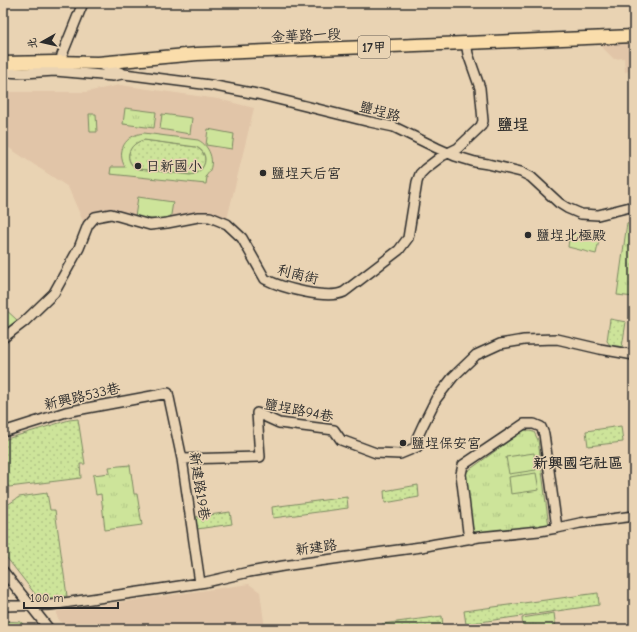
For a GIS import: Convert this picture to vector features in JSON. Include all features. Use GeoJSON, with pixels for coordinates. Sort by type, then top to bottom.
{"type":"FeatureCollection","features":[{"type":"Feature","properties":{"kind":"main road","name":"金華路一段"},"geometry":{"type":"LineString","coordinates":[[3,63],[60,67],[197,54],[634,36]]}},
{"type":"Feature","properties":{"kind":"street"},"geometry":{"type":"LineString","coordinates":[[60,67],[62,55],[83,3]]}},
{"type":"Feature","properties":{"kind":"street","name":"利南街"},"geometry":{"type":"LineString","coordinates":[[3,338],[24,322],[54,293],[78,248],[88,224],[95,217],[111,214],[150,225],[198,217],[210,217],[227,224],[242,238],[265,279],[271,283],[309,294],[341,294],[399,250],[408,238],[417,182],[420,174],[442,156],[458,148],[481,126],[483,121],[480,88],[468,54],[466,43]]}},
{"type":"Feature","properties":{"kind":"street","name":"鹽埕路"},"geometry":{"type":"LineString","coordinates":[[98,63],[124,74],[208,84],[257,94],[363,121],[394,127],[455,156],[521,172],[531,177],[559,203],[581,214],[598,215],[634,206]]}},
{"type":"Feature","properties":{"kind":"street","name":"鹽埕路"},"geometry":{"type":"LineString","coordinates":[[3,72],[24,73],[60,67],[113,76],[124,74]]}},
{"type":"Feature","properties":{"kind":"street","name":"鹽埕路94巷"},"geometry":{"type":"LineString","coordinates":[[182,459],[260,457],[257,413],[279,423],[334,430],[342,440],[376,453],[400,454],[417,447],[417,438],[436,399],[453,377],[476,355],[500,344],[524,340],[557,339],[634,355]]}},
{"type":"Feature","properties":{"kind":"street","name":"新興路533巷"},"geometry":{"type":"LineString","coordinates":[[3,432],[66,412],[168,393]]}},
{"type":"Feature","properties":{"kind":"street","name":"新建路19巷"},"geometry":{"type":"LineString","coordinates":[[168,393],[182,459],[200,583]]}},
{"type":"Feature","properties":{"kind":"street"},"geometry":{"type":"LineString","coordinates":[[471,538],[468,532],[461,474],[463,465],[524,424],[534,424],[541,427],[544,434],[557,528]]}},
{"type":"Feature","properties":{"kind":"street","name":"新建路"},"geometry":{"type":"LineString","coordinates":[[3,606],[50,604],[200,583],[283,566],[421,547],[471,538],[557,528],[580,523],[634,516]]}},
{"type":"Feature","properties":{"kind":"street"},"geometry":{"type":"LineString","coordinates":[[3,571],[49,629]]}},
{"type":"Feature","properties":{"kind":"shaded area"},"geometry":{"type":"Polygon","coordinates":[[[634,42],[634,70],[625,72],[624,58],[614,59],[600,45],[634,42]]]}},
{"type":"Feature","properties":{"kind":"shaded area","name":"日新國小"},"geometry":{"type":"Polygon","coordinates":[[[120,85],[218,99],[254,108],[227,219],[214,215],[166,224],[116,215],[87,224],[83,221],[68,187],[3,144],[3,92],[86,92],[120,85]]]}},
{"type":"Feature","properties":{"kind":"shaded area"},"geometry":{"type":"Polygon","coordinates":[[[249,584],[260,592],[265,629],[66,629],[57,617],[57,611],[249,584]]]}},
{"type":"Feature","properties":{"kind":"green space"},"geometry":{"type":"Polygon","coordinates":[[[125,108],[156,112],[154,128],[123,124],[125,108]]]}},
{"type":"Feature","properties":{"kind":"green space"},"geometry":{"type":"Polygon","coordinates":[[[89,114],[96,114],[97,132],[90,132],[89,114]]]}},
{"type":"Feature","properties":{"kind":"green space"},"geometry":{"type":"Polygon","coordinates":[[[162,114],[192,118],[190,134],[160,129],[162,114]]]}},
{"type":"Feature","properties":{"kind":"green space"},"geometry":{"type":"Polygon","coordinates":[[[208,129],[234,134],[232,149],[206,145],[208,129]]]}},
{"type":"Feature","properties":{"kind":"green space"},"geometry":{"type":"Polygon","coordinates":[[[144,133],[198,140],[203,143],[209,151],[211,157],[211,167],[205,177],[207,177],[206,184],[110,174],[111,167],[125,167],[122,161],[122,150],[127,140],[137,134],[144,133]],[[144,140],[134,145],[129,153],[129,158],[133,166],[138,169],[190,175],[200,171],[205,162],[204,154],[196,147],[144,140]]]}},
{"type":"Feature","properties":{"kind":"green space"},"geometry":{"type":"Polygon","coordinates":[[[144,140],[196,147],[204,154],[205,163],[200,171],[190,175],[138,169],[130,162],[129,153],[134,145],[144,140]]]}},
{"type":"Feature","properties":{"kind":"green space"},"geometry":{"type":"Polygon","coordinates":[[[138,197],[173,202],[170,221],[135,217],[138,197]]]}},
{"type":"Feature","properties":{"kind":"green space"},"geometry":{"type":"Polygon","coordinates":[[[627,223],[634,233],[634,297],[617,295],[627,223]]]}},
{"type":"Feature","properties":{"kind":"green space"},"geometry":{"type":"Polygon","coordinates":[[[570,231],[600,236],[596,254],[568,247],[570,231]]]}},
{"type":"Feature","properties":{"kind":"green space"},"geometry":{"type":"Polygon","coordinates":[[[3,307],[17,320],[3,331],[3,307]]]}},
{"type":"Feature","properties":{"kind":"green space"},"geometry":{"type":"Polygon","coordinates":[[[610,319],[626,322],[622,347],[610,345],[607,341],[610,319]]]}},
{"type":"Feature","properties":{"kind":"green space"},"geometry":{"type":"Polygon","coordinates":[[[78,419],[85,464],[80,464],[81,478],[9,487],[3,479],[3,440],[69,420],[78,419]]]}},
{"type":"Feature","properties":{"kind":"green space"},"geometry":{"type":"Polygon","coordinates":[[[621,426],[623,442],[588,446],[586,431],[621,426]]]}},
{"type":"Feature","properties":{"kind":"green space"},"geometry":{"type":"Polygon","coordinates":[[[524,430],[534,432],[538,440],[549,527],[474,537],[465,473],[524,430]]]}},
{"type":"Feature","properties":{"kind":"green space"},"geometry":{"type":"Polygon","coordinates":[[[534,453],[536,470],[509,474],[506,457],[534,453]]]}},
{"type":"Feature","properties":{"kind":"green space"},"geometry":{"type":"Polygon","coordinates":[[[130,465],[134,494],[137,494],[142,525],[105,530],[101,494],[96,495],[93,475],[110,473],[109,467],[130,465]]]}},
{"type":"Feature","properties":{"kind":"green space"},"geometry":{"type":"Polygon","coordinates":[[[536,473],[539,490],[511,494],[509,477],[536,473]]]}},
{"type":"Feature","properties":{"kind":"green space"},"geometry":{"type":"Polygon","coordinates":[[[418,485],[419,497],[385,503],[384,491],[418,485]]]}},
{"type":"Feature","properties":{"kind":"green space"},"geometry":{"type":"Polygon","coordinates":[[[47,493],[50,510],[55,510],[67,596],[39,599],[3,553],[3,508],[19,497],[47,493]]]}},
{"type":"Feature","properties":{"kind":"green space"},"geometry":{"type":"Polygon","coordinates":[[[347,497],[348,508],[273,518],[272,507],[347,497]]]}},
{"type":"Feature","properties":{"kind":"green space"},"geometry":{"type":"Polygon","coordinates":[[[230,512],[232,524],[197,529],[196,517],[230,512]]]}},
{"type":"Feature","properties":{"kind":"green space"},"geometry":{"type":"Polygon","coordinates":[[[598,593],[599,605],[466,624],[464,611],[598,593]]]}},
{"type":"Feature","properties":{"kind":"green space"},"geometry":{"type":"Polygon","coordinates":[[[554,613],[556,629],[523,629],[522,618],[554,613]]]}},
{"type":"Feature","properties":{"kind":"green space"},"geometry":{"type":"Polygon","coordinates":[[[442,616],[443,627],[425,629],[383,629],[382,624],[442,616]]]}},
{"type":"Feature","properties":{"kind":"green space"},"geometry":{"type":"Polygon","coordinates":[[[3,621],[21,622],[27,629],[3,629],[3,621]]]}},
{"type":"Feature","properties":{"kind":"place","name":"日新國小"},"geometry":{"type":"Point","coordinates":[138,166]}},
{"type":"Feature","properties":{"kind":"place","name":"鹽埕天后宮"},"geometry":{"type":"Point","coordinates":[263,173]}},
{"type":"Feature","properties":{"kind":"place","name":"鹽埕北極殿"},"geometry":{"type":"Point","coordinates":[528,235]}},
{"type":"Feature","properties":{"kind":"place","name":"鹽埕保安宮"},"geometry":{"type":"Point","coordinates":[403,443]}},
{"type":"Feature","properties":{"kind":"district","name":"鹽埕"},"geometry":{"type":"Point","coordinates":[513,124]}},
{"type":"Feature","properties":{"kind":"district","name":"新興國宅社區"},"geometry":{"type":"Point","coordinates":[578,463]}}]}
